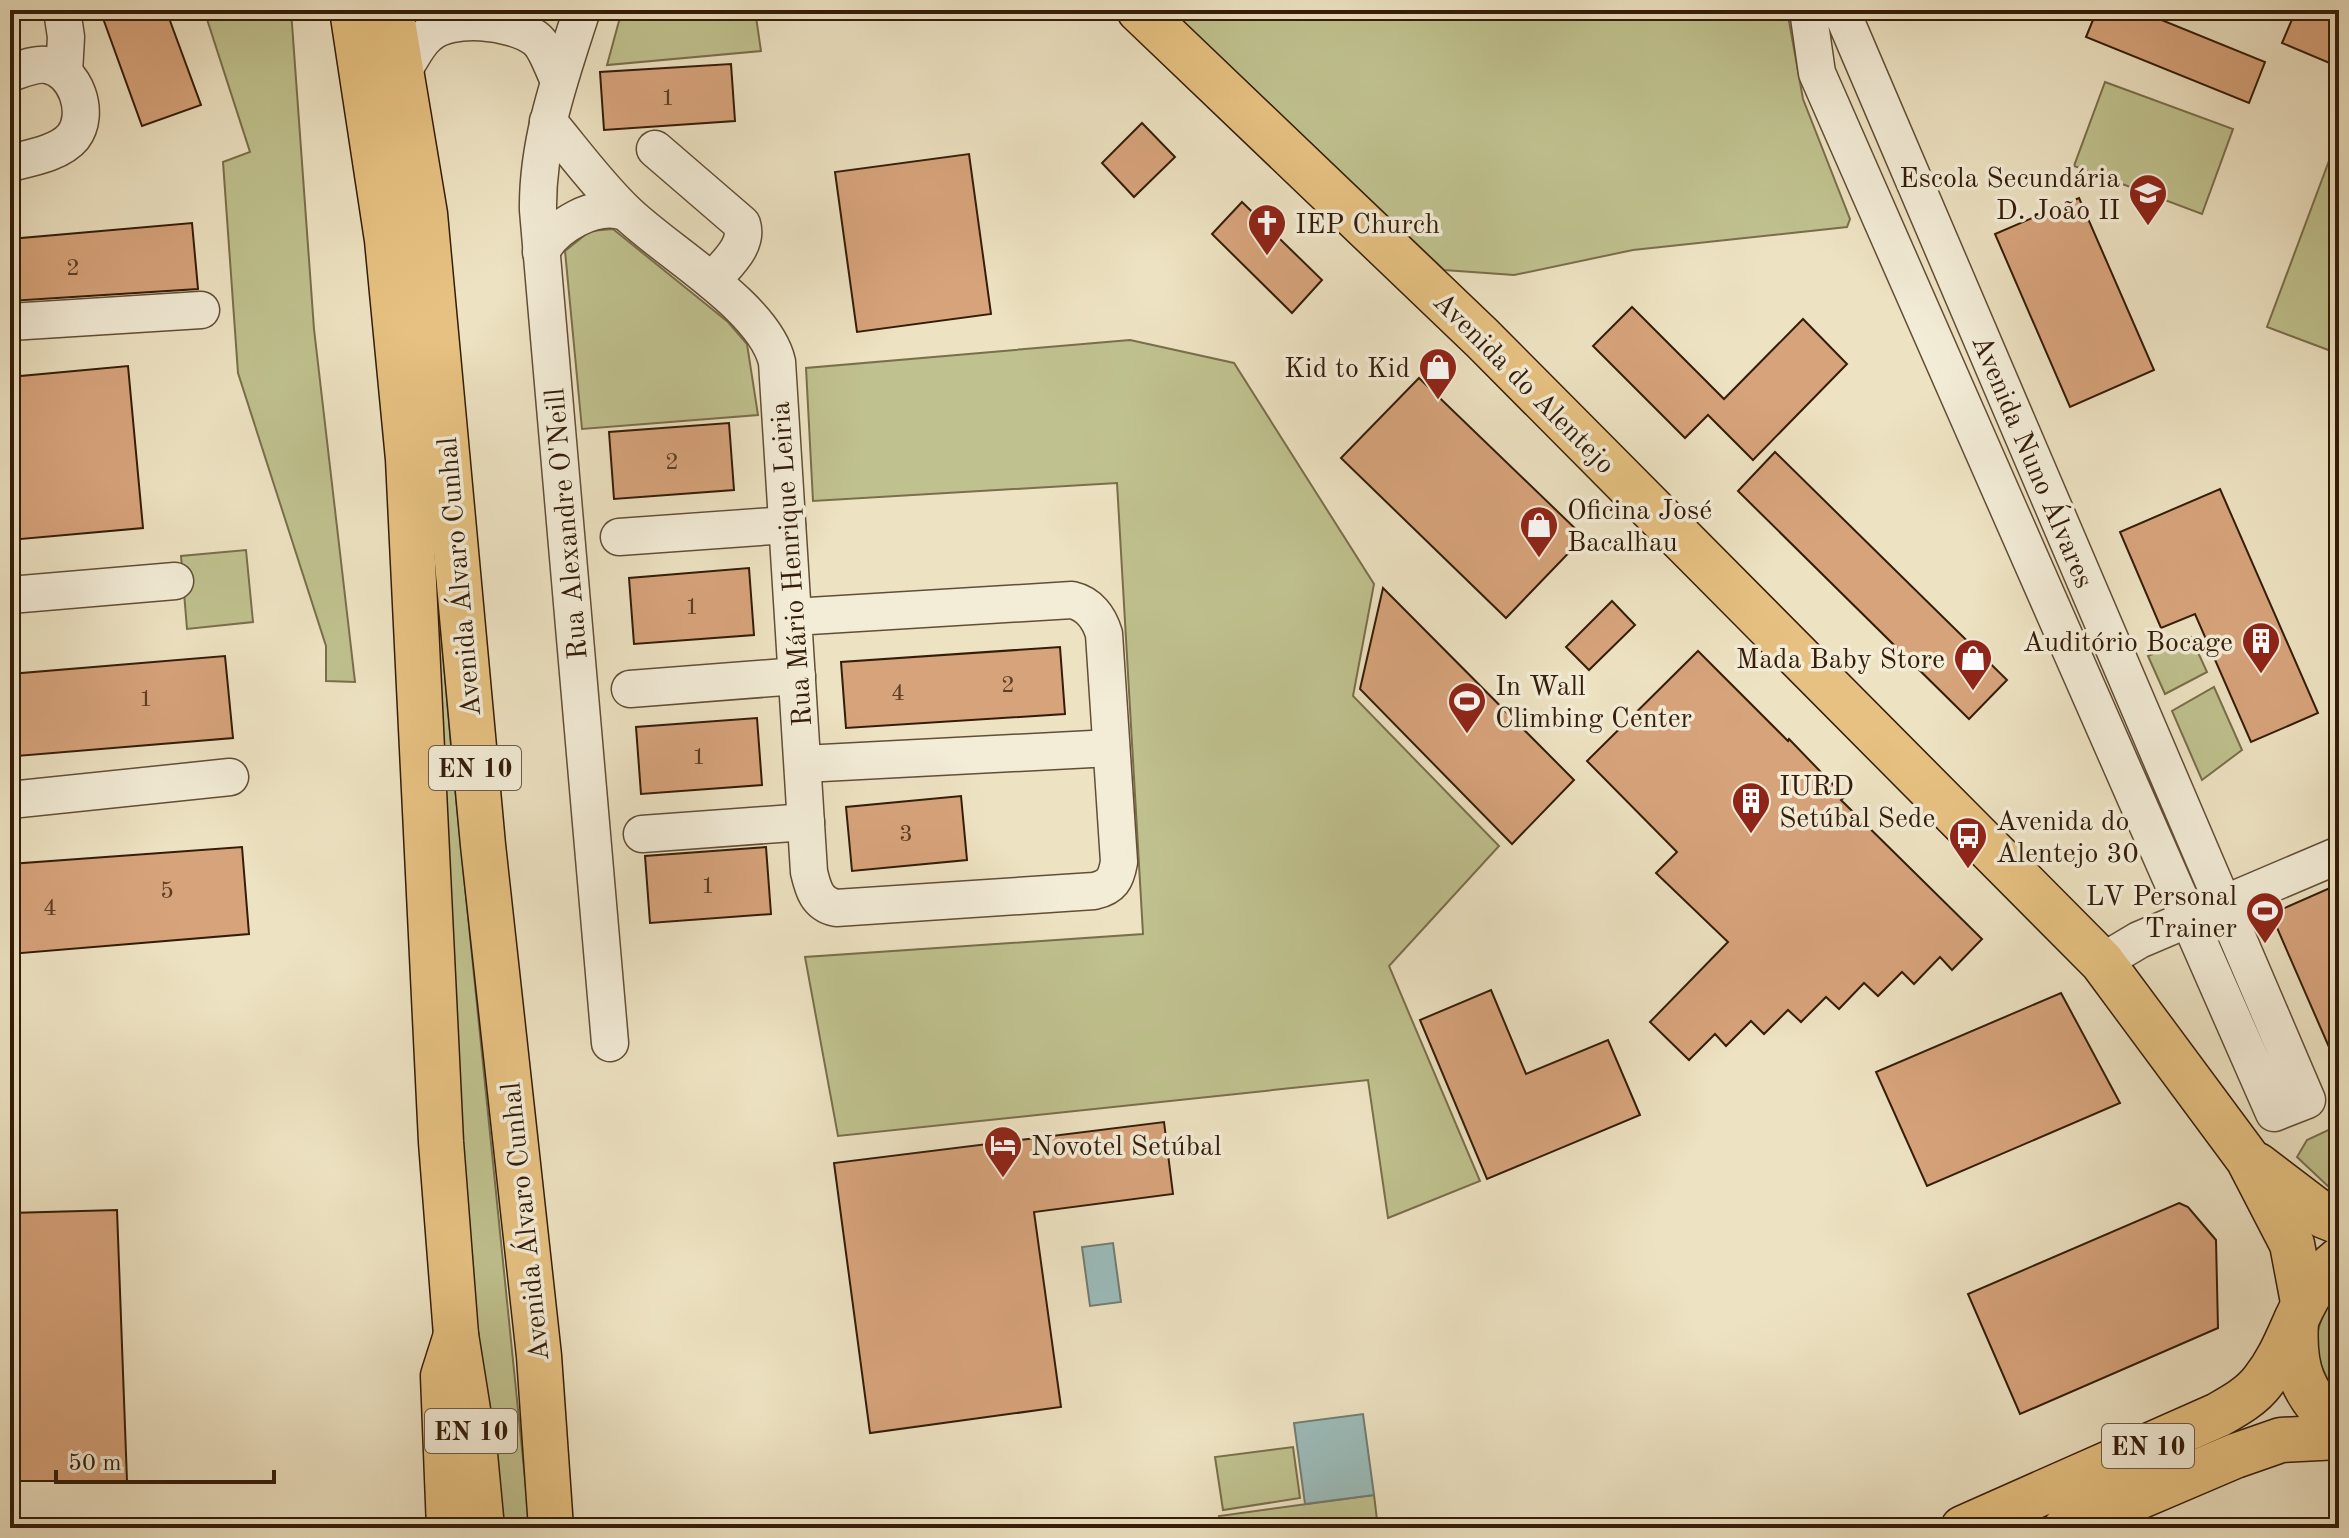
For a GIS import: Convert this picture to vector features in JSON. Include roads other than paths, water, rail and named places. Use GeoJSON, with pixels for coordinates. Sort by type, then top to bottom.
{"type":"FeatureCollection","features":[{"type":"Feature","properties":{"kind":"main road","name":"Avenida Álvaro Cunhal"},"geometry":{"type":"LineString","coordinates":[[352,10],[387,240],[408,459],[441,1142],[456,1335],[475,1454],[482,1528]]}},
{"type":"Feature","properties":{"kind":"main road","name":"Avenida Álvaro Cunhal"},"geometry":{"type":"LineString","coordinates":[[391,10],[425,214],[476,770],[539,1356],[551,1528]]}},
{"type":"Feature","properties":{"kind":"main road","name":"Avenida do Alentejo"},"geometry":{"type":"LineString","coordinates":[[1139,10],[1482,338],[2102,962],[2248,1159],[2292,1244],[2300,1312],[2294,1351],[2301,1380],[2316,1405],[2339,1426]]}},
{"type":"Feature","properties":{"kind":"main road","name":"Avenida do Alentejo"},"geometry":{"type":"LineString","coordinates":[[2248,1159],[2324,1216],[2339,1222]]}},
{"type":"Feature","properties":{"kind":"main road"},"geometry":{"type":"LineString","coordinates":[[2300,1312],[2317,1279],[2339,1260]]}},
{"type":"Feature","properties":{"kind":"main road","name":"EN 10"},"geometry":{"type":"LineString","coordinates":[[1963,1528],[2240,1403],[2263,1381],[2300,1312]]}},
{"type":"Feature","properties":{"kind":"main road"},"geometry":{"type":"LineString","coordinates":[[449,1528],[443,1376],[456,1335]]}},
{"type":"Feature","properties":{"kind":"main road"},"geometry":{"type":"LineString","coordinates":[[539,1356],[566,1442],[581,1528]]}},
{"type":"Feature","properties":{"kind":"main road","name":"EN 10"},"geometry":{"type":"LineString","coordinates":[[2066,1528],[2235,1456],[2281,1440],[2339,1437]]}},
{"type":"Feature","properties":{"kind":"street"},"geometry":{"type":"LineString","coordinates":[[10,163],[52,151],[73,137],[82,119],[80,101],[64,73],[66,37],[62,10]]}},
{"type":"Feature","properties":{"kind":"street"},"geometry":{"type":"LineString","coordinates":[[513,10],[543,19],[570,10]]}},
{"type":"Feature","properties":{"kind":"street","name":"Rua Alexandre O'Neill"},"geometry":{"type":"LineString","coordinates":[[582,10],[548,121],[538,170],[538,210],[610,1043]]}},
{"type":"Feature","properties":{"kind":"street","name":"Avenida Nuno Álvares"},"geometry":{"type":"LineString","coordinates":[[1808,10],[1817,73],[2274,1113],[2307,1100],[1841,10]]}},
{"type":"Feature","properties":{"kind":"street"},"geometry":{"type":"LineString","coordinates":[[403,71],[426,36],[442,26],[465,21],[508,27],[535,39],[559,81]]}},
{"type":"Feature","properties":{"kind":"street"},"geometry":{"type":"LineString","coordinates":[[1817,73],[1826,55],[1833,49],[1852,51],[1863,61]]}},
{"type":"Feature","properties":{"kind":"street"},"geometry":{"type":"LineString","coordinates":[[10,73],[46,65],[64,73]]}},
{"type":"Feature","properties":{"kind":"street","name":"Rua Mário Henrique Leiria"},"geometry":{"type":"LineString","coordinates":[[548,121],[625,212],[712,281],[773,346],[777,362],[809,872],[819,899],[836,908],[1101,889],[1115,879],[1119,862],[1111,748]]}},
{"type":"Feature","properties":{"kind":"street"},"geometry":{"type":"LineString","coordinates":[[655,149],[740,221],[744,228],[742,244],[712,281]]}},
{"type":"Feature","properties":{"kind":"street","name":"Rua Mário Henrique Leiria"},"geometry":{"type":"LineString","coordinates":[[538,170],[625,212]]}},
{"type":"Feature","properties":{"kind":"street"},"geometry":{"type":"LineString","coordinates":[[541,252],[554,233],[588,215],[611,208],[625,212]]}},
{"type":"Feature","properties":{"kind":"street"},"geometry":{"type":"LineString","coordinates":[[10,322],[201,310]]}},
{"type":"Feature","properties":{"kind":"street"},"geometry":{"type":"LineString","coordinates":[[619,537],[787,525]]}},
{"type":"Feature","properties":{"kind":"street"},"geometry":{"type":"LineString","coordinates":[[10,595],[175,581]]}},
{"type":"Feature","properties":{"kind":"street"},"geometry":{"type":"LineString","coordinates":[[793,617],[1078,602],[1094,613],[1104,634],[1111,748],[803,764]]}},
{"type":"Feature","properties":{"kind":"street"},"geometry":{"type":"LineString","coordinates":[[630,689],[797,676]]}},
{"type":"Feature","properties":{"kind":"street"},"geometry":{"type":"LineString","coordinates":[[10,800],[230,777]]}},
{"type":"Feature","properties":{"kind":"street"},"geometry":{"type":"LineString","coordinates":[[642,834],[806,822]]}},
{"type":"Feature","properties":{"kind":"street"},"geometry":{"type":"LineString","coordinates":[[2102,962],[2139,940],[2339,855]]}},
{"type":"Feature","properties":{"kind":"water"},"geometry":{"type":"Polygon","coordinates":[[[1113,1243],[1121,1302],[1090,1306],[1082,1247],[1113,1243]]]}},
{"type":"Feature","properties":{"kind":"water"},"geometry":{"type":"Polygon","coordinates":[[[1363,1414],[1374,1495],[1305,1504],[1294,1423],[1363,1414]]]}},
{"type":"Feature","properties":{"kind":"place","name":"Escola Secundária D. João II"},"geometry":{"type":"Point","coordinates":[2148,227]}},
{"type":"Feature","properties":{"kind":"place","name":"IEP Church"},"geometry":{"type":"Point","coordinates":[1267,257]}},
{"type":"Feature","properties":{"kind":"place","name":"Kid to Kid"},"geometry":{"type":"Point","coordinates":[1438,401]}},
{"type":"Feature","properties":{"kind":"place","name":"Oficina José Bacalhau"},"geometry":{"type":"Point","coordinates":[1539,559]}},
{"type":"Feature","properties":{"kind":"place","name":"Auditório Bocage"},"geometry":{"type":"Point","coordinates":[2261,675]}},
{"type":"Feature","properties":{"kind":"place","name":"Mada Baby Store"},"geometry":{"type":"Point","coordinates":[1973,692]}},
{"type":"Feature","properties":{"kind":"place","name":"In Wall Climbing Center"},"geometry":{"type":"Point","coordinates":[1467,735]}},
{"type":"Feature","properties":{"kind":"place","name":"IURD Setúbal Sede"},"geometry":{"type":"Point","coordinates":[1751,835]}},
{"type":"Feature","properties":{"kind":"place","name":"Avenida do Alentejo 30"},"geometry":{"type":"Point","coordinates":[1968,870]}},
{"type":"Feature","properties":{"kind":"place","name":"LV Personal Trainer"},"geometry":{"type":"Point","coordinates":[2265,945]}},
{"type":"Feature","properties":{"kind":"place","name":"Novotel Setúbal"},"geometry":{"type":"Point","coordinates":[1003,1179]}}]}
